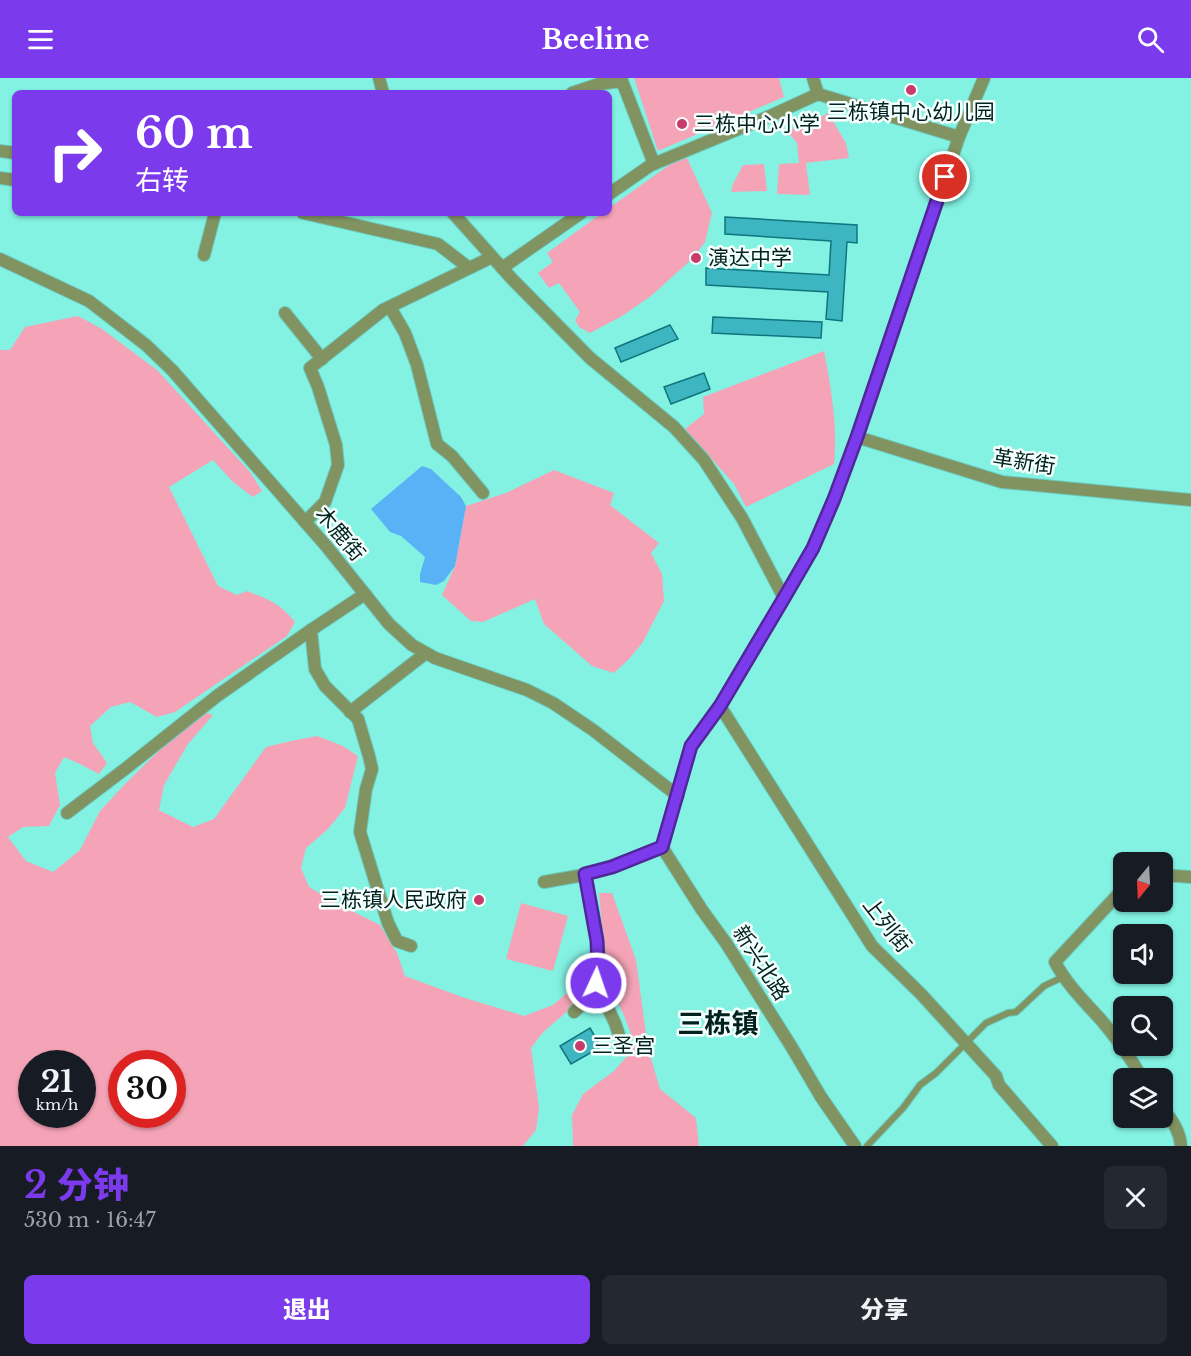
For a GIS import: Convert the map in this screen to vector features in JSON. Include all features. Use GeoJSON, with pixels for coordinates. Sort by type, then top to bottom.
{"type":"FeatureCollection","features":[{"type":"Feature","properties":{"kind":"street"},"geometry":{"type":"LineString","coordinates":[[813,78],[818,94]]}},
{"type":"Feature","properties":{"kind":"street"},"geometry":{"type":"LineString","coordinates":[[544,882],[612,867],[662,847],[691,746],[720,706],[813,548],[834,499],[959,137],[984,78]]}},
{"type":"Feature","properties":{"kind":"street"},"geometry":{"type":"LineString","coordinates":[[581,90],[598,84],[622,81],[654,164]]}},
{"type":"Feature","properties":{"kind":"street"},"geometry":{"type":"LineString","coordinates":[[612,192],[654,164],[818,94],[959,137]]}},
{"type":"Feature","properties":{"kind":"street"},"geometry":{"type":"LineString","coordinates":[[204,255],[215,216]]}},
{"type":"Feature","properties":{"kind":"street"},"geometry":{"type":"LineString","coordinates":[[316,216],[438,243],[469,268]]}},
{"type":"Feature","properties":{"kind":"street"},"geometry":{"type":"LineString","coordinates":[[456,216],[502,268],[590,358],[674,427],[705,460],[742,518],[784,598]]}},
{"type":"Feature","properties":{"kind":"street"},"geometry":{"type":"LineString","coordinates":[[502,268],[577,216]]}},
{"type":"Feature","properties":{"kind":"street"},"geometry":{"type":"LineString","coordinates":[[305,522],[325,502],[338,465],[336,445],[310,368],[383,310],[492,257]]}},
{"type":"Feature","properties":{"kind":"street","name":"木鹿街"},"geometry":{"type":"LineString","coordinates":[[0,259],[89,301],[146,345],[172,370],[305,522],[389,624],[412,645],[435,658],[527,690],[553,703],[593,730],[678,796]]}},
{"type":"Feature","properties":{"kind":"street"},"geometry":{"type":"LineString","coordinates":[[390,307],[405,333],[417,365],[437,444],[452,456],[483,493]]}},
{"type":"Feature","properties":{"kind":"street"},"geometry":{"type":"LineString","coordinates":[[285,313],[322,359]]}},
{"type":"Feature","properties":{"kind":"street","name":"革新街"},"geometry":{"type":"LineString","coordinates":[[857,437],[1002,482],[1191,500]]}},
{"type":"Feature","properties":{"kind":"street"},"geometry":{"type":"LineString","coordinates":[[67,813],[218,696],[365,594]]}},
{"type":"Feature","properties":{"kind":"street"},"geometry":{"type":"LineString","coordinates":[[311,630],[315,669],[325,686],[358,719],[372,769],[366,789],[360,832],[388,923],[397,940],[411,946]]}},
{"type":"Feature","properties":{"kind":"street"},"geometry":{"type":"LineString","coordinates":[[350,712],[426,652]]}},
{"type":"Feature","properties":{"kind":"street","name":"上列街"},"geometry":{"type":"LineString","coordinates":[[720,706],[872,946],[921,994],[996,1076],[999,1085],[1052,1146]]}},
{"type":"Feature","properties":{"kind":"street","name":"新兴北路"},"geometry":{"type":"LineString","coordinates":[[662,847],[726,943],[821,1097],[855,1146]]}},
{"type":"Feature","properties":{"kind":"street"},"geometry":{"type":"LineString","coordinates":[[574,1012],[582,1005],[596,983],[598,965],[597,941],[585,874]]}},
{"type":"Feature","properties":{"kind":"street"},"geometry":{"type":"LineString","coordinates":[[1173,876],[1191,877]]}},
{"type":"Feature","properties":{"kind":"street"},"geometry":{"type":"LineString","coordinates":[[1113,900],[1055,962],[1062,976],[1103,1023],[1136,1068]]}},
{"type":"Feature","properties":{"kind":"street"},"geometry":{"type":"LineString","coordinates":[[596,983],[619,1035]]}},
{"type":"Feature","properties":{"kind":"street"},"geometry":{"type":"LineString","coordinates":[[1173,1121],[1181,1146]]}},
{"type":"Feature","properties":{"kind":"lane"},"geometry":{"type":"LineString","coordinates":[[867,1146],[903,1108],[920,1085],[967,1044],[976,1031],[986,1023],[1008,1013],[1016,1012],[1044,986],[1062,976]]}},
{"type":"Feature","properties":{"kind":"shaded area","name":"三栋中心小学"},"geometry":{"type":"Polygon","coordinates":[[[634,78],[779,78],[784,97],[658,151],[634,78]]]}},
{"type":"Feature","properties":{"kind":"shaded area"},"geometry":{"type":"Polygon","coordinates":[[[828,113],[846,143],[849,158],[806,163],[810,195],[777,194],[779,164],[799,163],[797,143],[786,130],[803,127],[828,113]]]}},
{"type":"Feature","properties":{"kind":"shaded area"},"geometry":{"type":"Polygon","coordinates":[[[687,158],[712,213],[705,242],[692,259],[651,296],[622,316],[590,333],[579,327],[575,320],[580,312],[559,283],[549,288],[538,273],[553,262],[547,253],[598,216],[612,216],[612,206],[672,163],[687,158]]]}},
{"type":"Feature","properties":{"kind":"shaded area"},"geometry":{"type":"Polygon","coordinates":[[[764,164],[767,191],[731,192],[743,165],[764,164]]]}},
{"type":"Feature","properties":{"kind":"shaded area"},"geometry":{"type":"Polygon","coordinates":[[[78,316],[102,329],[157,370],[250,472],[262,491],[253,497],[233,482],[213,460],[169,487],[218,586],[237,595],[247,591],[268,600],[284,610],[295,622],[287,636],[175,712],[157,717],[130,702],[111,707],[90,726],[93,743],[107,763],[99,774],[64,757],[55,773],[60,805],[49,826],[23,827],[8,837],[26,861],[53,872],[80,850],[100,811],[124,785],[184,726],[207,713],[213,715],[188,744],[164,785],[159,810],[193,827],[214,819],[266,747],[317,736],[343,746],[358,756],[345,808],[328,829],[306,848],[301,868],[309,887],[380,925],[397,953],[405,976],[524,1016],[553,1005],[592,969],[591,980],[581,998],[540,1036],[531,1048],[539,1108],[536,1130],[523,1146],[0,1146],[0,350],[10,350],[25,327],[78,316]]]}},
{"type":"Feature","properties":{"kind":"shaded area"},"geometry":{"type":"Polygon","coordinates":[[[824,351],[834,421],[834,464],[746,507],[734,484],[685,429],[704,414],[703,397],[824,351]]]}},
{"type":"Feature","properties":{"kind":"shaded area"},"geometry":{"type":"Polygon","coordinates":[[[554,470],[614,493],[610,505],[659,543],[651,553],[662,574],[664,601],[643,642],[614,673],[592,666],[544,624],[535,599],[483,622],[471,621],[442,595],[455,566],[466,506],[506,493],[554,470]]]}},
{"type":"Feature","properties":{"kind":"shaded area"},"geometry":{"type":"Polygon","coordinates":[[[599,893],[612,893],[636,960],[648,1048],[660,1089],[696,1118],[699,1146],[573,1146],[572,1115],[583,1094],[614,1071],[635,1045],[607,979],[599,893]]]}},
{"type":"Feature","properties":{"kind":"shaded area"},"geometry":{"type":"Polygon","coordinates":[[[521,903],[568,916],[553,971],[506,959],[521,903]]]}},
{"type":"Feature","properties":{"kind":"water"},"geometry":{"type":"Polygon","coordinates":[[[422,466],[431,469],[461,497],[466,506],[455,566],[444,581],[436,585],[420,582],[425,557],[401,536],[390,532],[371,509],[422,466]]]}},
{"type":"Feature","properties":{"kind":"building"},"geometry":{"type":"Polygon","coordinates":[[[725,217],[857,225],[857,243],[847,242],[842,321],[826,319],[828,292],[706,285],[706,268],[829,275],[831,241],[725,234],[725,217]]]}},
{"type":"Feature","properties":{"kind":"building"},"geometry":{"type":"Polygon","coordinates":[[[713,317],[822,322],[821,338],[712,333],[713,317]]]}},
{"type":"Feature","properties":{"kind":"building"},"geometry":{"type":"Polygon","coordinates":[[[670,325],[678,339],[621,362],[615,348],[670,325]]]}},
{"type":"Feature","properties":{"kind":"building"},"geometry":{"type":"Polygon","coordinates":[[[704,373],[710,389],[671,404],[664,387],[704,373]]]}},
{"type":"Feature","properties":{"kind":"building","name":"三圣宫"},"geometry":{"type":"Polygon","coordinates":[[[590,1028],[601,1047],[571,1064],[560,1046],[590,1028]]]}},
{"type":"Feature","properties":{"kind":"place","name":"三栋镇中心幼儿园"},"geometry":{"type":"Point","coordinates":[911,90]}},
{"type":"Feature","properties":{"kind":"place","name":"三栋中心小学"},"geometry":{"type":"Point","coordinates":[682,124]}},
{"type":"Feature","properties":{"kind":"place","name":"演达中学"},"geometry":{"type":"Point","coordinates":[696,258]}},
{"type":"Feature","properties":{"kind":"place","name":"三栋镇人民政府"},"geometry":{"type":"Point","coordinates":[479,900]}},
{"type":"Feature","properties":{"kind":"place","name":"三圣宫"},"geometry":{"type":"Point","coordinates":[580,1046]}},
{"type":"Feature","properties":{"kind":"district","name":"三栋镇"},"geometry":{"type":"Point","coordinates":[718,1023]}},
{"type":"Feature","properties":{"kind":"route"},"geometry":{"type":"LineString","coordinates":[[596,983],[597,941],[585,874],[612,867],[662,847],[691,746],[720,706],[813,548],[834,499],[945,177]]}}]}
